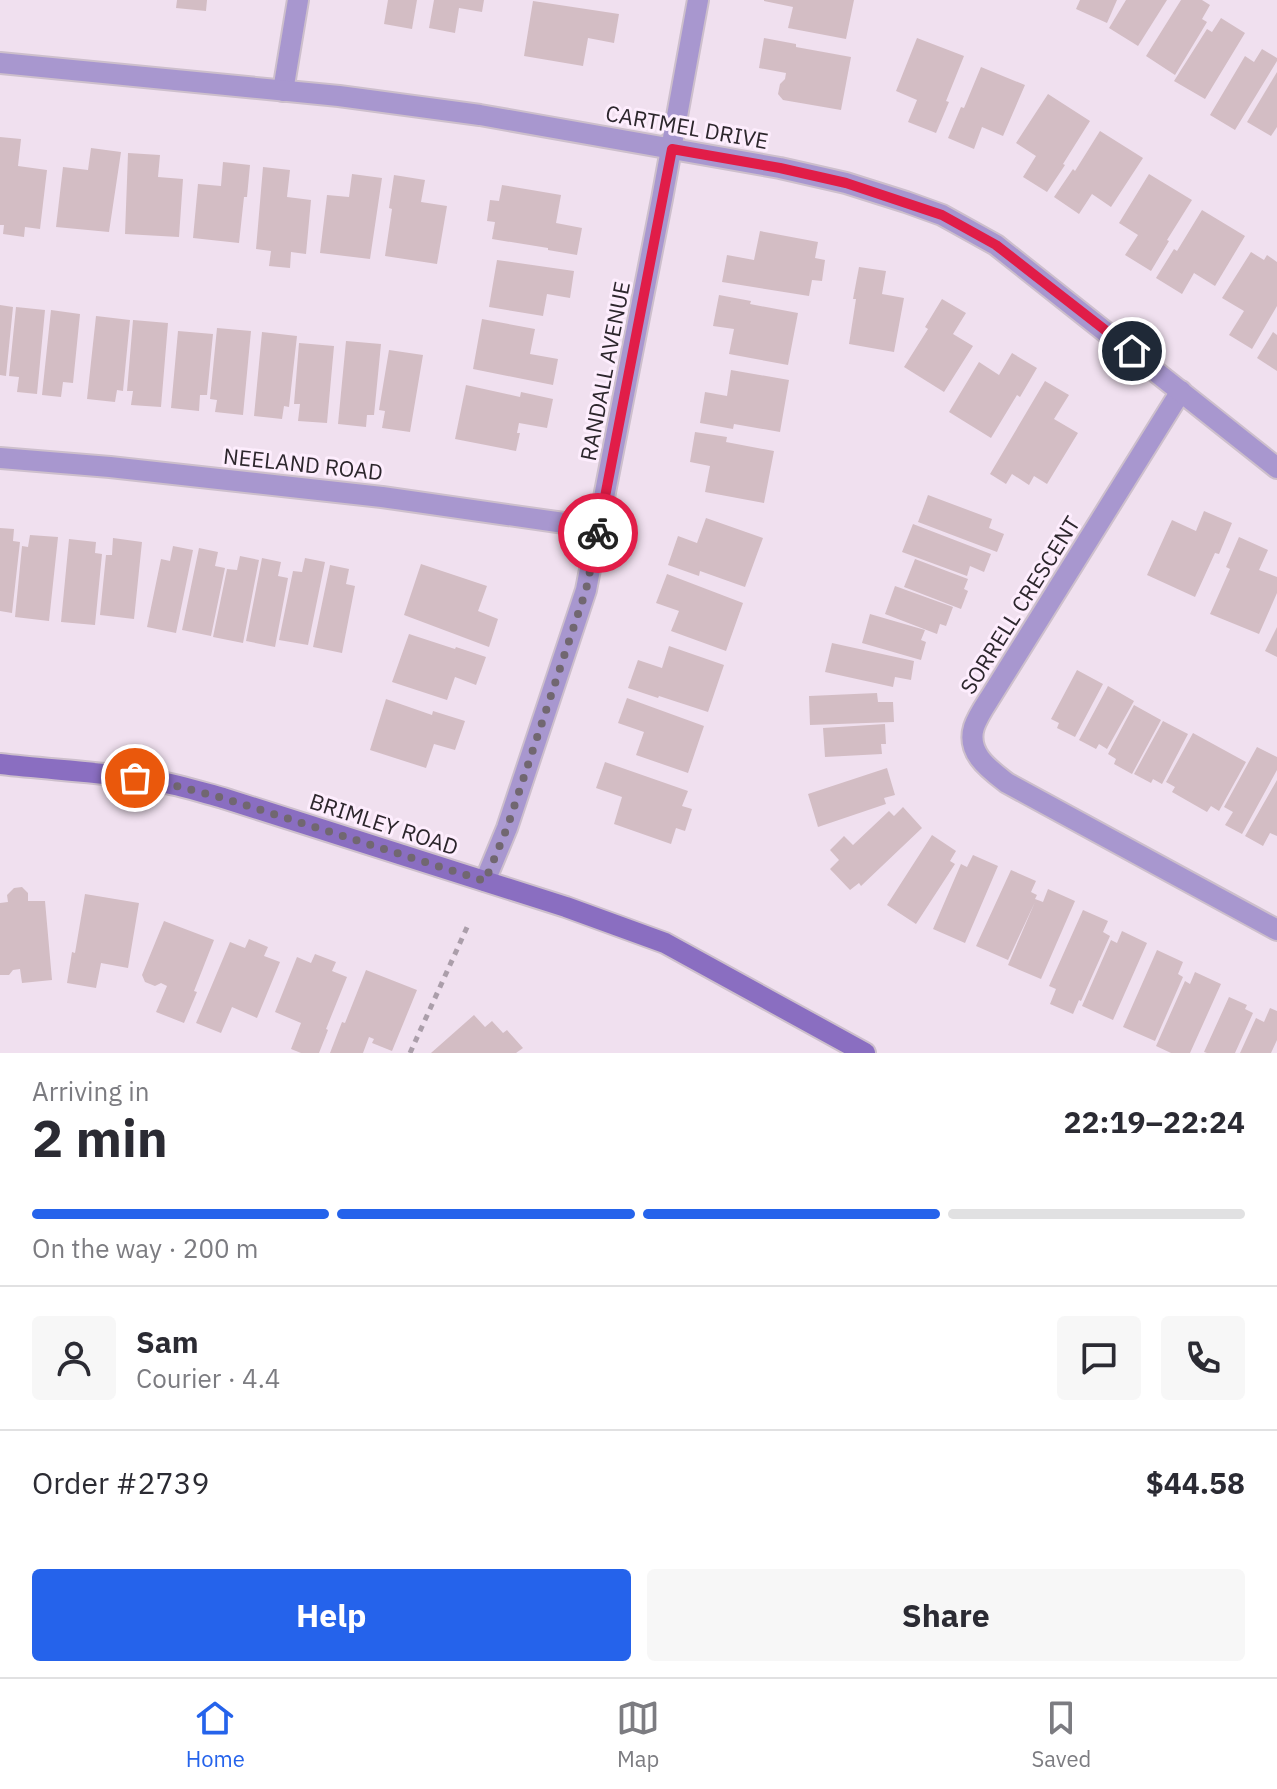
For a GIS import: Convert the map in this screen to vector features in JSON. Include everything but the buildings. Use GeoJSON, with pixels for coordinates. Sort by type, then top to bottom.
{"type":"FeatureCollection","features":[{"type":"Feature","properties":{"kind":"main road","name":"BRIMLEY ROAD"},"geometry":{"type":"LineString","coordinates":[[0,764],[113,775],[186,788],[566,907],[665,943],[865,1053]]}},
{"type":"Feature","properties":{"kind":"street"},"geometry":{"type":"LineString","coordinates":[[283,91],[298,0]]}},
{"type":"Feature","properties":{"kind":"street","name":"RANDALL AVENUE"},"geometry":{"type":"LineString","coordinates":[[485,881],[507,828],[586,590],[698,0]]}},
{"type":"Feature","properties":{"kind":"street","name":"CARTMEL DRIVE"},"geometry":{"type":"LineString","coordinates":[[0,63],[424,106],[780,168],[846,183],[942,215],[996,245],[1277,468]]}},
{"type":"Feature","properties":{"kind":"street","name":"SORRELL CRESCENT"},"geometry":{"type":"LineString","coordinates":[[1181,391],[993,693],[973,728],[973,748],[984,765],[1007,783],[1277,930]]}},
{"type":"Feature","properties":{"kind":"street","name":"NEELAND ROAD"},"geometry":{"type":"LineString","coordinates":[[0,458],[382,497],[599,528]]}},
{"type":"Feature","properties":{"kind":"path"},"geometry":{"type":"LineString","coordinates":[[410,1053],[469,923]]}},
{"type":"Feature","properties":{"kind":"way so far"},"geometry":{"type":"LineString","coordinates":[[135,778],[223,798],[485,881],[507,828],[586,590],[598,533]]}},
{"type":"Feature","properties":{"kind":"route"},"geometry":{"type":"LineString","coordinates":[[598,533],[672,149],[846,183],[942,215],[996,245],[1132,351]]}}]}
